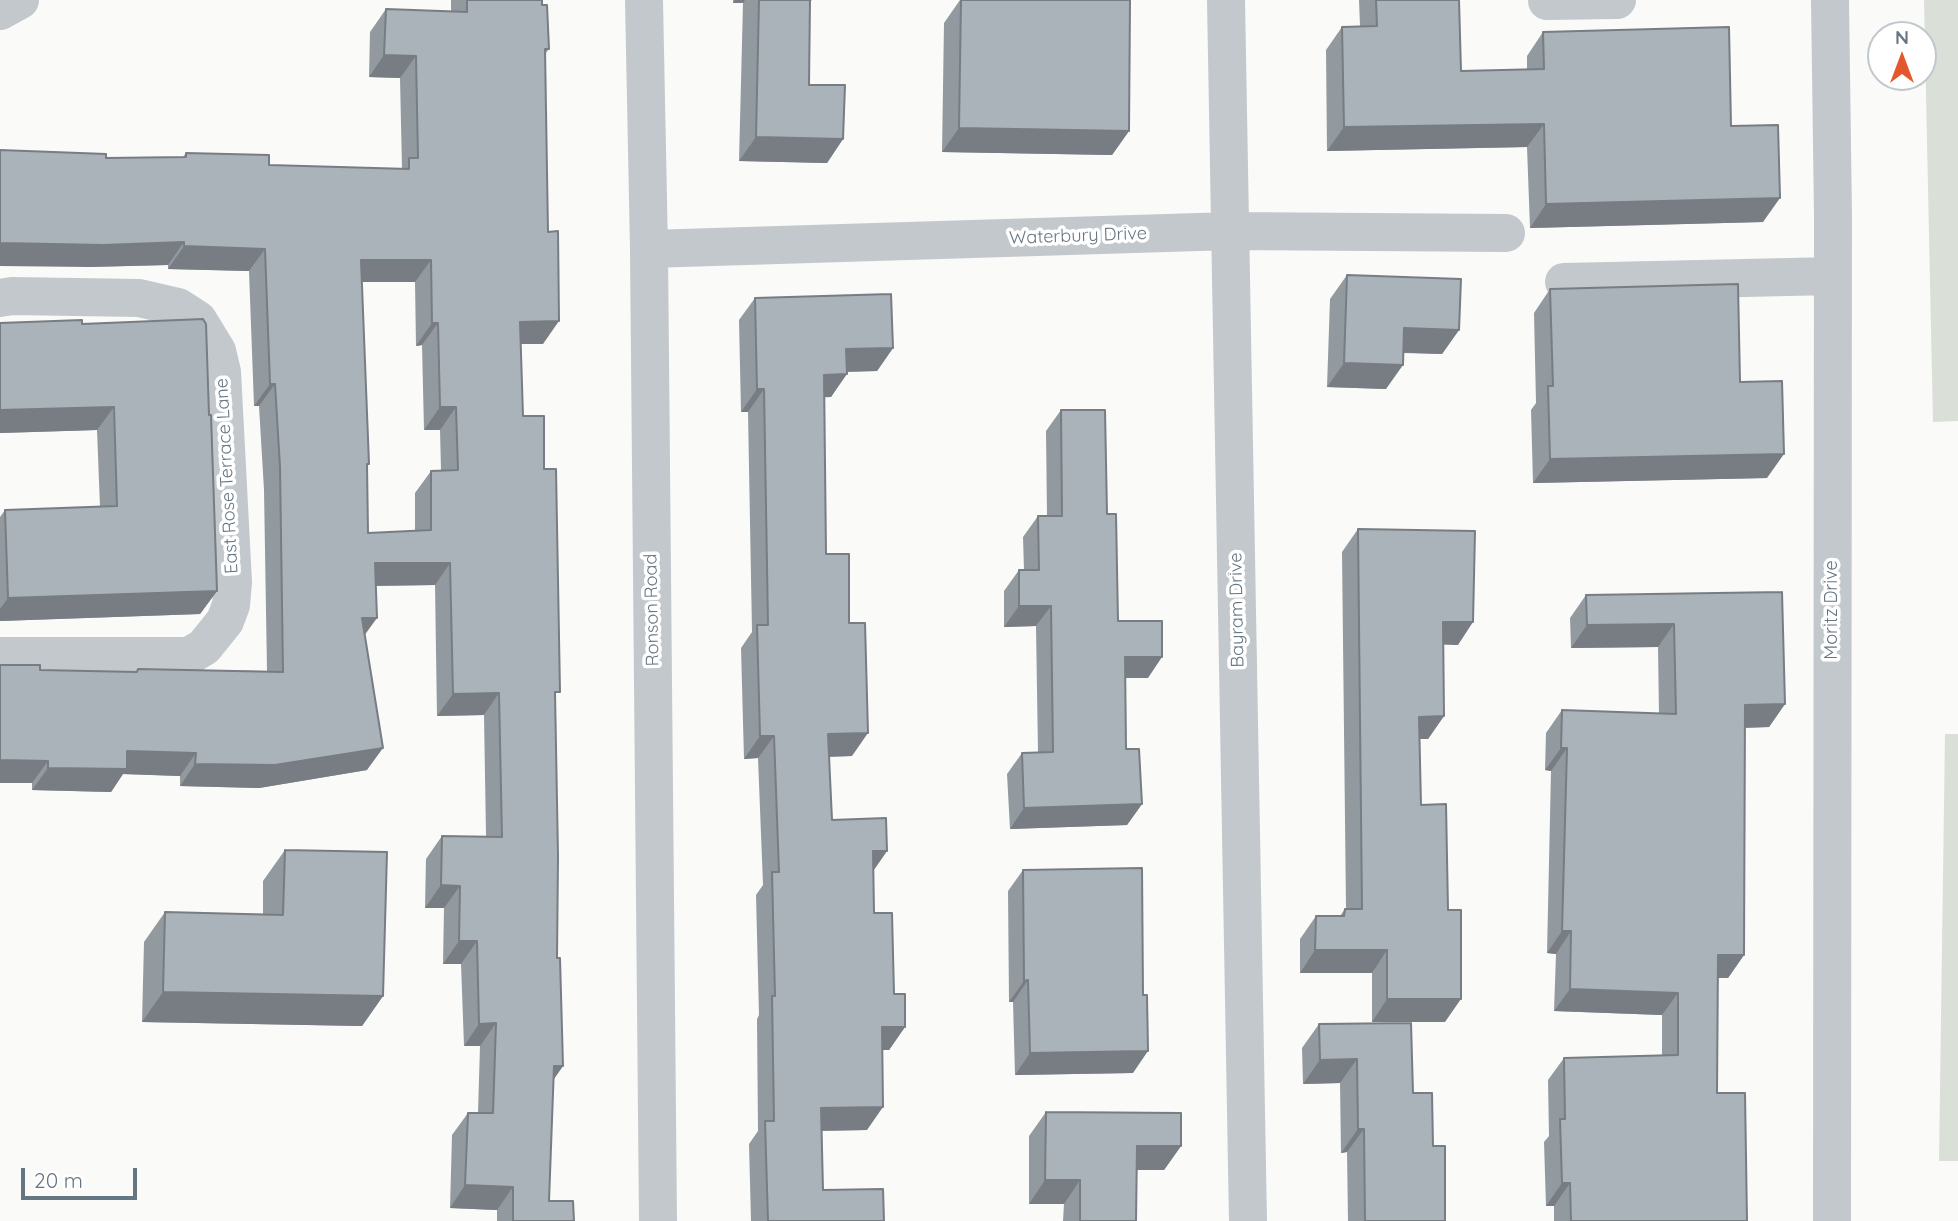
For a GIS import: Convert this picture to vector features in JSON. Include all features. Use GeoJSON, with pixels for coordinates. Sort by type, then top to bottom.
{"type":"FeatureCollection","features":[{"type":"Feature","properties":{"kind":"street"},"geometry":{"type":"LineString","coordinates":[[0,11],[20,0]]}},
{"type":"Feature","properties":{"kind":"street","name":"Ronson Road"},"geometry":{"type":"LineString","coordinates":[[644,0],[649,249],[658,1221]]}},
{"type":"Feature","properties":{"kind":"street","name":"Bayram Drive"},"geometry":{"type":"LineString","coordinates":[[1226,0],[1248,1221]]}},
{"type":"Feature","properties":{"kind":"street"},"geometry":{"type":"LineString","coordinates":[[1547,1],[1617,0]]}},
{"type":"Feature","properties":{"kind":"street","name":"Moritz Drive"},"geometry":{"type":"LineString","coordinates":[[1830,0],[1833,276],[1832,1221]]}},
{"type":"Feature","properties":{"kind":"street","name":"Waterbury Drive"},"geometry":{"type":"LineString","coordinates":[[649,249],[1231,231],[1506,233]]}},
{"type":"Feature","properties":{"kind":"street"},"geometry":{"type":"LineString","coordinates":[[1564,282],[1833,276]]}},
{"type":"Feature","properties":{"kind":"street","name":"East Rose Terrace Lane"},"geometry":{"type":"LineString","coordinates":[[0,298],[139,299],[178,307],[198,320],[217,351],[222,372],[233,582],[231,605],[225,621],[204,647],[189,656],[0,656]]}},
{"type":"Feature","properties":{"kind":"shaded area"},"geometry":{"type":"Polygon","coordinates":[[[1924,0],[1958,0],[1958,421],[1933,422],[1926,91],[1937,91],[1937,21],[1924,21],[1924,0]]]}},
{"type":"Feature","properties":{"kind":"shaded area"},"geometry":{"type":"Polygon","coordinates":[[[1945,734],[1958,734],[1958,1161],[1939,1161],[1945,734]]]}},
{"type":"Feature","properties":{"kind":"building"},"geometry":{"type":"Polygon","coordinates":[[[467,0],[542,0],[542,5],[547,5],[549,49],[545,49],[548,232],[558,231],[559,321],[520,322],[523,416],[544,416],[544,469],[556,469],[560,692],[555,692],[557,958],[560,958],[563,1066],[554,1066],[549,1201],[573,1201],[574,1221],[513,1221],[513,1187],[465,1185],[468,1113],[493,1113],[496,1023],[479,1024],[477,941],[459,941],[460,886],[441,885],[442,836],[502,837],[499,693],[453,694],[450,563],[375,563],[377,618],[362,618],[383,748],[275,765],[195,764],[196,753],[127,751],[127,769],[48,768],[48,761],[0,760],[0,665],[40,665],[40,670],[283,672],[280,467],[275,384],[270,384],[265,249],[184,246],[184,242],[104,245],[0,243],[0,150],[106,154],[106,158],[186,157],[186,153],[269,155],[269,165],[409,169],[409,158],[418,158],[416,56],[384,55],[386,9],[467,12],[467,0]],[[361,260],[369,464],[368,533],[431,530],[431,471],[458,470],[456,407],[440,407],[438,323],[432,323],[431,260],[361,260]]]}},
{"type":"Feature","properties":{"kind":"building"},"geometry":{"type":"Polygon","coordinates":[[[759,0],[810,0],[809,85],[845,85],[843,139],[756,137],[759,0]]]}},
{"type":"Feature","properties":{"kind":"building"},"geometry":{"type":"Polygon","coordinates":[[[961,0],[1130,0],[1129,131],[959,128],[961,0]]]}},
{"type":"Feature","properties":{"kind":"building"},"geometry":{"type":"Polygon","coordinates":[[[1376,0],[1459,0],[1461,71],[1544,69],[1543,32],[1729,27],[1731,126],[1778,125],[1780,198],[1546,204],[1544,124],[1344,127],[1342,27],[1377,26],[1376,0]]]}},
{"type":"Feature","properties":{"kind":"building"},"geometry":{"type":"Polygon","coordinates":[[[1347,275],[1461,279],[1459,330],[1404,328],[1403,365],[1344,363],[1347,275]]]}},
{"type":"Feature","properties":{"kind":"building"},"geometry":{"type":"Polygon","coordinates":[[[1738,284],[1740,382],[1782,381],[1784,454],[1550,459],[1548,386],[1553,386],[1550,289],[1738,284]]]}},
{"type":"Feature","properties":{"kind":"building"},"geometry":{"type":"Polygon","coordinates":[[[891,294],[893,348],[846,349],[847,374],[824,375],[826,554],[849,554],[849,623],[865,623],[868,733],[828,734],[832,820],[886,818],[887,851],[873,851],[874,913],[892,913],[894,994],[905,994],[905,1027],[882,1027],[883,1107],[821,1108],[823,1190],[883,1189],[884,1221],[768,1221],[765,1121],[774,1121],[772,872],[779,872],[774,736],[760,736],[757,625],[768,625],[764,389],[757,389],[755,298],[891,294]]]}},
{"type":"Feature","properties":{"kind":"building"},"geometry":{"type":"Polygon","coordinates":[[[203,319],[206,324],[211,415],[217,591],[8,598],[5,510],[117,506],[114,407],[0,410],[0,323],[82,320],[82,324],[203,319]]]}},
{"type":"Feature","properties":{"kind":"building"},"geometry":{"type":"Polygon","coordinates":[[[1061,410],[1105,410],[1107,514],[1116,514],[1118,621],[1162,621],[1162,657],[1125,657],[1126,749],[1139,749],[1142,804],[1024,808],[1022,753],[1053,752],[1051,606],[1019,606],[1019,570],[1039,570],[1038,516],[1062,516],[1061,410]]]}},
{"type":"Feature","properties":{"kind":"building"},"geometry":{"type":"Polygon","coordinates":[[[1358,529],[1475,531],[1473,622],[1443,622],[1444,716],[1419,717],[1421,805],[1446,804],[1448,910],[1461,910],[1461,999],[1387,999],[1387,950],[1315,950],[1316,916],[1344,916],[1345,909],[1362,909],[1358,529]]]}},
{"type":"Feature","properties":{"kind":"building"},"geometry":{"type":"Polygon","coordinates":[[[1782,592],[1785,704],[1745,705],[1744,955],[1718,955],[1717,1093],[1745,1093],[1747,1221],[1571,1221],[1570,1183],[1562,1183],[1560,1119],[1565,1119],[1564,1058],[1678,1055],[1678,993],[1570,989],[1571,931],[1562,931],[1567,748],[1561,748],[1562,710],[1676,714],[1674,624],[1587,625],[1586,595],[1782,592]]]}},
{"type":"Feature","properties":{"kind":"building"},"geometry":{"type":"Polygon","coordinates":[[[285,850],[387,852],[383,996],[163,992],[165,912],[283,915],[285,850]]]}},
{"type":"Feature","properties":{"kind":"building"},"geometry":{"type":"Polygon","coordinates":[[[1142,868],[1143,995],[1147,995],[1148,1051],[1030,1053],[1028,980],[1024,981],[1023,870],[1142,868]]]}},
{"type":"Feature","properties":{"kind":"building"},"geometry":{"type":"Polygon","coordinates":[[[1411,1023],[1413,1093],[1432,1093],[1433,1146],[1445,1146],[1445,1221],[1365,1221],[1364,1129],[1358,1129],[1357,1059],[1320,1060],[1319,1024],[1411,1023]]]}},
{"type":"Feature","properties":{"kind":"building"},"geometry":{"type":"Polygon","coordinates":[[[1046,1112],[1181,1113],[1181,1146],[1137,1146],[1136,1221],[1080,1221],[1080,1180],[1045,1180],[1046,1112]]]}}]}
